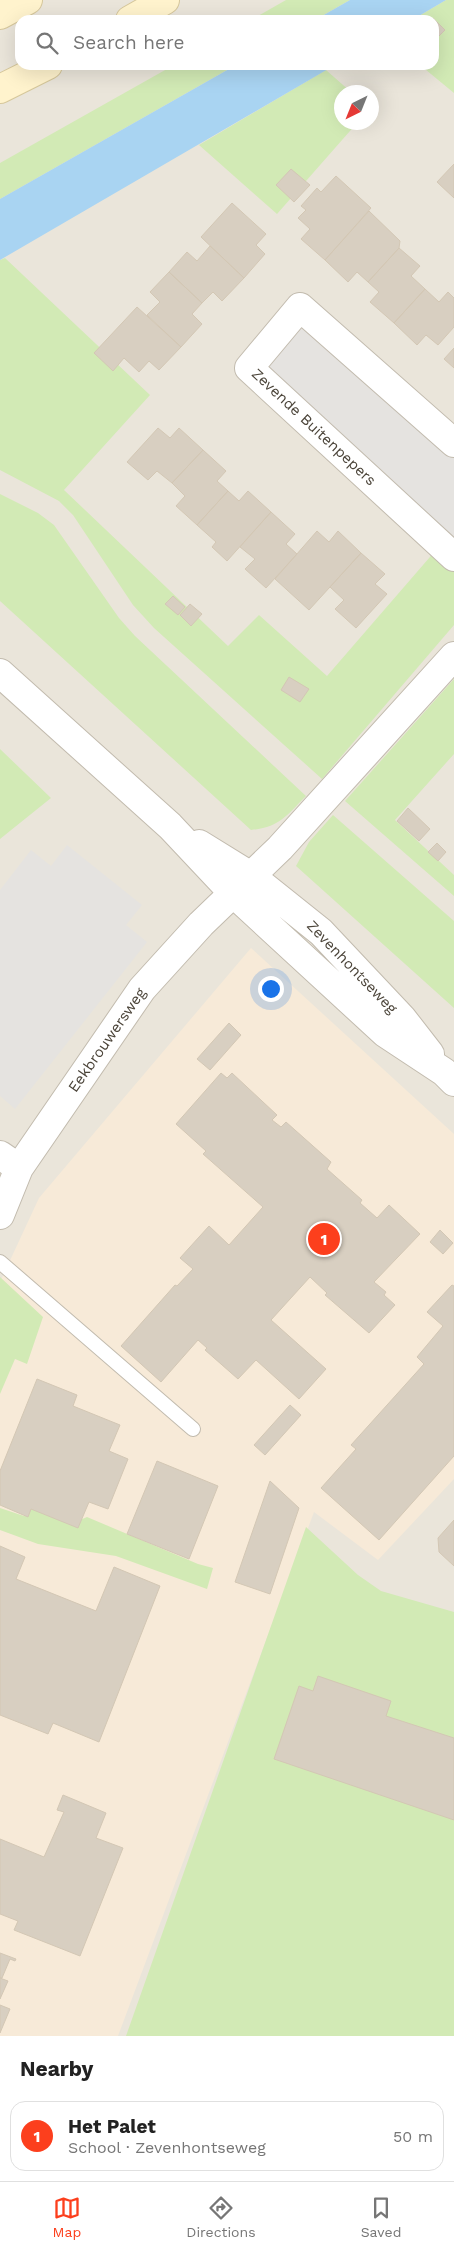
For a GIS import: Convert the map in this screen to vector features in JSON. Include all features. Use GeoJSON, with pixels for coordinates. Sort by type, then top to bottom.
{"type":"FeatureCollection","features":[{"type":"Feature","properties":{"kind":"main road"},"geometry":{"type":"LineString","coordinates":[[0,15],[28,0]]}},
{"type":"Feature","properties":{"kind":"main road"},"geometry":{"type":"LineString","coordinates":[[139,15],[165,0]]}},
{"type":"Feature","properties":{"kind":"main road"},"geometry":{"type":"LineString","coordinates":[[0,90],[38,70]]}},
{"type":"Feature","properties":{"kind":"street","name":"Zevende Buitenpepers"},"geometry":{"type":"LineString","coordinates":[[454,443],[300,307],[248,368],[454,557]]}},
{"type":"Feature","properties":{"kind":"street"},"geometry":{"type":"LineString","coordinates":[[242,885],[293,834],[454,656]]}},
{"type":"Feature","properties":{"kind":"street","name":"Zevenhontseweg"},"geometry":{"type":"LineString","coordinates":[[0,673],[170,826],[242,885],[385,1033],[449,1077]]}},
{"type":"Feature","properties":{"kind":"street","name":"Eekbrouwersweg"},"geometry":{"type":"LineString","coordinates":[[0,1215],[10,1161],[142,989],[201,924],[242,885]]}},
{"type":"Feature","properties":{"kind":"lane"},"geometry":{"type":"LineString","coordinates":[[0,1262],[194,1429]]}},
{"type":"Feature","properties":{"kind":"shaded area"},"geometry":{"type":"Polygon","coordinates":[[[0,0],[454,0],[454,2036],[0,2036],[0,0]]]}},
{"type":"Feature","properties":{"kind":"shaded area"},"geometry":{"type":"Polygon","coordinates":[[[293,293],[454,437],[454,568],[235,364],[293,293]]]}},
{"type":"Feature","properties":{"kind":"shaded area"},"geometry":{"type":"Polygon","coordinates":[[[67,845],[142,905],[126,925],[147,942],[15,1109],[0,1096],[0,890],[31,850],[51,866],[67,845]]]}},
{"type":"Feature","properties":{"kind":"shaded area"},"geometry":{"type":"Polygon","coordinates":[[[251,948],[454,1134],[454,1479],[378,1560],[314,1512],[118,2036],[0,2036],[0,1282],[39,1198],[251,948]]]}},
{"type":"Feature","properties":{"kind":"green space"},"geometry":{"type":"Polygon","coordinates":[[[286,0],[350,0],[324,15],[260,15],[286,0]]]}},
{"type":"Feature","properties":{"kind":"green space"},"geometry":{"type":"Polygon","coordinates":[[[446,0],[454,0],[454,93],[426,70],[439,70],[439,15],[420,15],[446,0]]]}},
{"type":"Feature","properties":{"kind":"green space"},"geometry":{"type":"Polygon","coordinates":[[[165,70],[227,70],[0,199],[0,163],[165,70]]]}},
{"type":"Feature","properties":{"kind":"green space"},"geometry":{"type":"Polygon","coordinates":[[[326,70],[343,85],[334,85],[334,130],[351,130],[277,214],[199,145],[326,70]]]}},
{"type":"Feature","properties":{"kind":"green space"},"geometry":{"type":"Polygon","coordinates":[[[5,258],[150,395],[64,490],[228,646],[259,615],[327,676],[436,550],[454,568],[454,625],[322,779],[154,628],[133,605],[73,515],[59,501],[0,470],[0,260],[5,258]]]}},
{"type":"Feature","properties":{"kind":"green space"},"geometry":{"type":"Polygon","coordinates":[[[0,494],[38,513],[54,525],[119,618],[135,636],[306,796],[287,815],[269,826],[251,830],[0,601],[0,494]]]}},
{"type":"Feature","properties":{"kind":"green space"},"geometry":{"type":"Polygon","coordinates":[[[454,679],[454,754],[395,820],[454,875],[454,896],[345,801],[454,679]]]}},
{"type":"Feature","properties":{"kind":"green space"},"geometry":{"type":"Polygon","coordinates":[[[0,749],[51,798],[0,839],[0,749]]]}},
{"type":"Feature","properties":{"kind":"green space"},"geometry":{"type":"Polygon","coordinates":[[[333,815],[454,921],[454,1008],[296,866],[309,842],[333,815]]]}},
{"type":"Feature","properties":{"kind":"green space"},"geometry":{"type":"Polygon","coordinates":[[[0,1277],[43,1317],[27,1364],[15,1359],[0,1394],[0,1277]]]}},
{"type":"Feature","properties":{"kind":"green space"},"geometry":{"type":"Polygon","coordinates":[[[30,1501],[80,1520],[87,1517],[198,1564],[213,1568],[207,1589],[116,1556],[38,1544],[0,1530],[0,1508],[24,1516],[30,1501]]]}},
{"type":"Feature","properties":{"kind":"green space"},"geometry":{"type":"Polygon","coordinates":[[[306,1527],[358,1575],[381,1591],[454,1612],[454,2036],[126,2036],[306,1527]]]}},
{"type":"Feature","properties":{"kind":"water"},"geometry":{"type":"Polygon","coordinates":[[[350,0],[446,0],[420,15],[324,15],[350,0]]]}},
{"type":"Feature","properties":{"kind":"water"},"geometry":{"type":"Polygon","coordinates":[[[227,70],[326,70],[0,260],[0,199],[227,70]]]}},
{"type":"Feature","properties":{"kind":"building"},"geometry":{"type":"Polygon","coordinates":[[[439,24],[445,30],[439,36],[439,24]]]}},
{"type":"Feature","properties":{"kind":"building"},"geometry":{"type":"Polygon","coordinates":[[[454,164],[454,198],[437,182],[454,164]]]}},
{"type":"Feature","properties":{"kind":"building"},"geometry":{"type":"Polygon","coordinates":[[[291,169],[310,185],[294,202],[276,185],[291,169]]]}},
{"type":"Feature","properties":{"kind":"building"},"geometry":{"type":"Polygon","coordinates":[[[336,176],[371,208],[325,260],[301,239],[310,229],[298,218],[306,210],[301,206],[317,188],[321,192],[336,176]]]}},
{"type":"Feature","properties":{"kind":"building"},"geometry":{"type":"Polygon","coordinates":[[[232,203],[266,234],[256,245],[265,254],[244,278],[201,237],[232,203]]]}},
{"type":"Feature","properties":{"kind":"building"},"geometry":{"type":"Polygon","coordinates":[[[369,211],[400,241],[399,248],[368,282],[357,272],[348,282],[325,260],[369,211]]]}},
{"type":"Feature","properties":{"kind":"building"},"geometry":{"type":"Polygon","coordinates":[[[210,246],[244,278],[222,301],[213,292],[202,303],[169,272],[187,252],[197,261],[210,246]]]}},
{"type":"Feature","properties":{"kind":"building"},"geometry":{"type":"Polygon","coordinates":[[[399,248],[420,266],[411,276],[425,289],[394,323],[370,302],[379,292],[368,282],[399,248]]]}},
{"type":"Feature","properties":{"kind":"building"},"geometry":{"type":"Polygon","coordinates":[[[169,272],[202,303],[192,314],[202,324],[181,347],[147,315],[160,302],[150,292],[169,272]]]}},
{"type":"Feature","properties":{"kind":"building"},"geometry":{"type":"Polygon","coordinates":[[[425,289],[439,302],[448,292],[454,298],[454,327],[438,345],[426,335],[417,345],[394,323],[425,289]]]}},
{"type":"Feature","properties":{"kind":"building"},"geometry":{"type":"Polygon","coordinates":[[[137,307],[181,347],[159,370],[149,361],[139,372],[124,358],[113,371],[94,353],[137,307]]]}},
{"type":"Feature","properties":{"kind":"building"},"geometry":{"type":"Polygon","coordinates":[[[454,348],[454,368],[444,359],[454,348]]]}},
{"type":"Feature","properties":{"kind":"building"},"geometry":{"type":"Polygon","coordinates":[[[158,428],[170,438],[179,428],[203,450],[172,483],[157,471],[148,480],[127,462],[158,428]]]}},
{"type":"Feature","properties":{"kind":"building"},"geometry":{"type":"Polygon","coordinates":[[[203,450],[226,471],[217,481],[228,491],[197,525],[176,506],[185,496],[172,483],[203,450]]]}},
{"type":"Feature","properties":{"kind":"building"},"geometry":{"type":"Polygon","coordinates":[[[228,491],[239,501],[248,491],[271,512],[227,561],[212,547],[216,542],[197,525],[228,491]]]}},
{"type":"Feature","properties":{"kind":"building"},"geometry":{"type":"Polygon","coordinates":[[[271,512],[295,534],[286,544],[297,554],[266,588],[245,569],[255,559],[240,547],[271,512]]]}},
{"type":"Feature","properties":{"kind":"building"},"geometry":{"type":"Polygon","coordinates":[[[317,531],[329,542],[338,531],[361,553],[309,610],[275,579],[317,531]]]}},
{"type":"Feature","properties":{"kind":"building"},"geometry":{"type":"Polygon","coordinates":[[[361,553],[385,574],[375,584],[387,594],[356,628],[335,609],[344,600],[330,587],[361,553]]]}},
{"type":"Feature","properties":{"kind":"building"},"geometry":{"type":"Polygon","coordinates":[[[173,596],[185,607],[178,615],[165,604],[173,596]]]}},
{"type":"Feature","properties":{"kind":"building"},"geometry":{"type":"Polygon","coordinates":[[[190,604],[202,614],[191,626],[180,615],[190,604]]]}},
{"type":"Feature","properties":{"kind":"building"},"geometry":{"type":"Polygon","coordinates":[[[289,677],[309,689],[300,702],[281,690],[289,677]]]}},
{"type":"Feature","properties":{"kind":"building"},"geometry":{"type":"Polygon","coordinates":[[[408,808],[430,829],[419,841],[397,821],[408,808]]]}},
{"type":"Feature","properties":{"kind":"building"},"geometry":{"type":"Polygon","coordinates":[[[437,843],[446,852],[438,861],[428,852],[437,843]]]}},
{"type":"Feature","properties":{"kind":"building"},"geometry":{"type":"Polygon","coordinates":[[[229,1023],[241,1035],[210,1070],[197,1059],[229,1023]]]}},
{"type":"Feature","properties":{"kind":"building"},"geometry":{"type":"Polygon","coordinates":[[[221,1073],[227,1078],[232,1073],[277,1115],[272,1120],[281,1127],[286,1122],[331,1162],[327,1169],[362,1200],[360,1203],[377,1218],[389,1205],[420,1234],[374,1282],[386,1292],[384,1295],[395,1305],[369,1333],[325,1295],[327,1293],[310,1277],[271,1320],[326,1369],[299,1399],[256,1360],[238,1379],[205,1350],[207,1348],[198,1340],[161,1382],[121,1346],[175,1285],[177,1286],[193,1269],[180,1258],[209,1226],[229,1245],[263,1207],[203,1154],[206,1151],[176,1124],[221,1073]]]}},
{"type":"Feature","properties":{"kind":"building"},"geometry":{"type":"Polygon","coordinates":[[[440,1230],[453,1243],[443,1254],[430,1242],[440,1230]]]}},
{"type":"Feature","properties":{"kind":"building"},"geometry":{"type":"Polygon","coordinates":[[[452,1285],[454,1286],[454,1456],[379,1540],[321,1488],[356,1449],[351,1445],[424,1364],[417,1357],[443,1326],[427,1312],[452,1285]]]}},
{"type":"Feature","properties":{"kind":"building"},"geometry":{"type":"Polygon","coordinates":[[[37,1379],[77,1395],[73,1406],[120,1425],[109,1451],[128,1459],[108,1509],[89,1502],[78,1528],[31,1509],[28,1517],[0,1505],[0,1471],[37,1379]]]}},
{"type":"Feature","properties":{"kind":"building"},"geometry":{"type":"Polygon","coordinates":[[[290,1405],[301,1415],[265,1455],[254,1445],[290,1405]]]}},
{"type":"Feature","properties":{"kind":"building"},"geometry":{"type":"Polygon","coordinates":[[[157,1461],[218,1486],[189,1559],[127,1534],[157,1461]]]}},
{"type":"Feature","properties":{"kind":"building"},"geometry":{"type":"Polygon","coordinates":[[[270,1481],[299,1508],[270,1594],[235,1582],[270,1481]]]}},
{"type":"Feature","properties":{"kind":"building"},"geometry":{"type":"Polygon","coordinates":[[[454,1520],[454,1566],[439,1552],[438,1538],[454,1520]]]}},
{"type":"Feature","properties":{"kind":"building"},"geometry":{"type":"Polygon","coordinates":[[[0,1546],[25,1557],[16,1579],[96,1611],[114,1567],[160,1586],[99,1742],[53,1723],[48,1734],[0,1715],[0,1546]]]}},
{"type":"Feature","properties":{"kind":"building"},"geometry":{"type":"Polygon","coordinates":[[[318,1676],[391,1701],[386,1716],[454,1738],[454,1820],[274,1759],[299,1686],[313,1691],[318,1676]]]}},
{"type":"Feature","properties":{"kind":"building"},"geometry":{"type":"Polygon","coordinates":[[[63,1795],[106,1813],[96,1838],[123,1848],[80,1956],[14,1930],[18,1921],[0,1914],[0,1839],[44,1857],[64,1812],[57,1810],[63,1795]]]}},
{"type":"Feature","properties":{"kind":"building"},"geometry":{"type":"Polygon","coordinates":[[[0,1953],[16,1959],[15,1961],[10,1959],[2,1978],[0,1978],[0,1953]]]}},
{"type":"Feature","properties":{"kind":"building"},"geometry":{"type":"Polygon","coordinates":[[[0,1978],[8,1981],[0,1999],[0,1978]]]}},
{"type":"Feature","properties":{"kind":"building"},"geometry":{"type":"Polygon","coordinates":[[[0,2005],[10,2009],[0,2033],[0,2005]]]}},
{"type":"Feature","properties":{"kind":"place","name":"Het Palet"},"geometry":{"type":"Point","coordinates":[324,1239]}}]}
